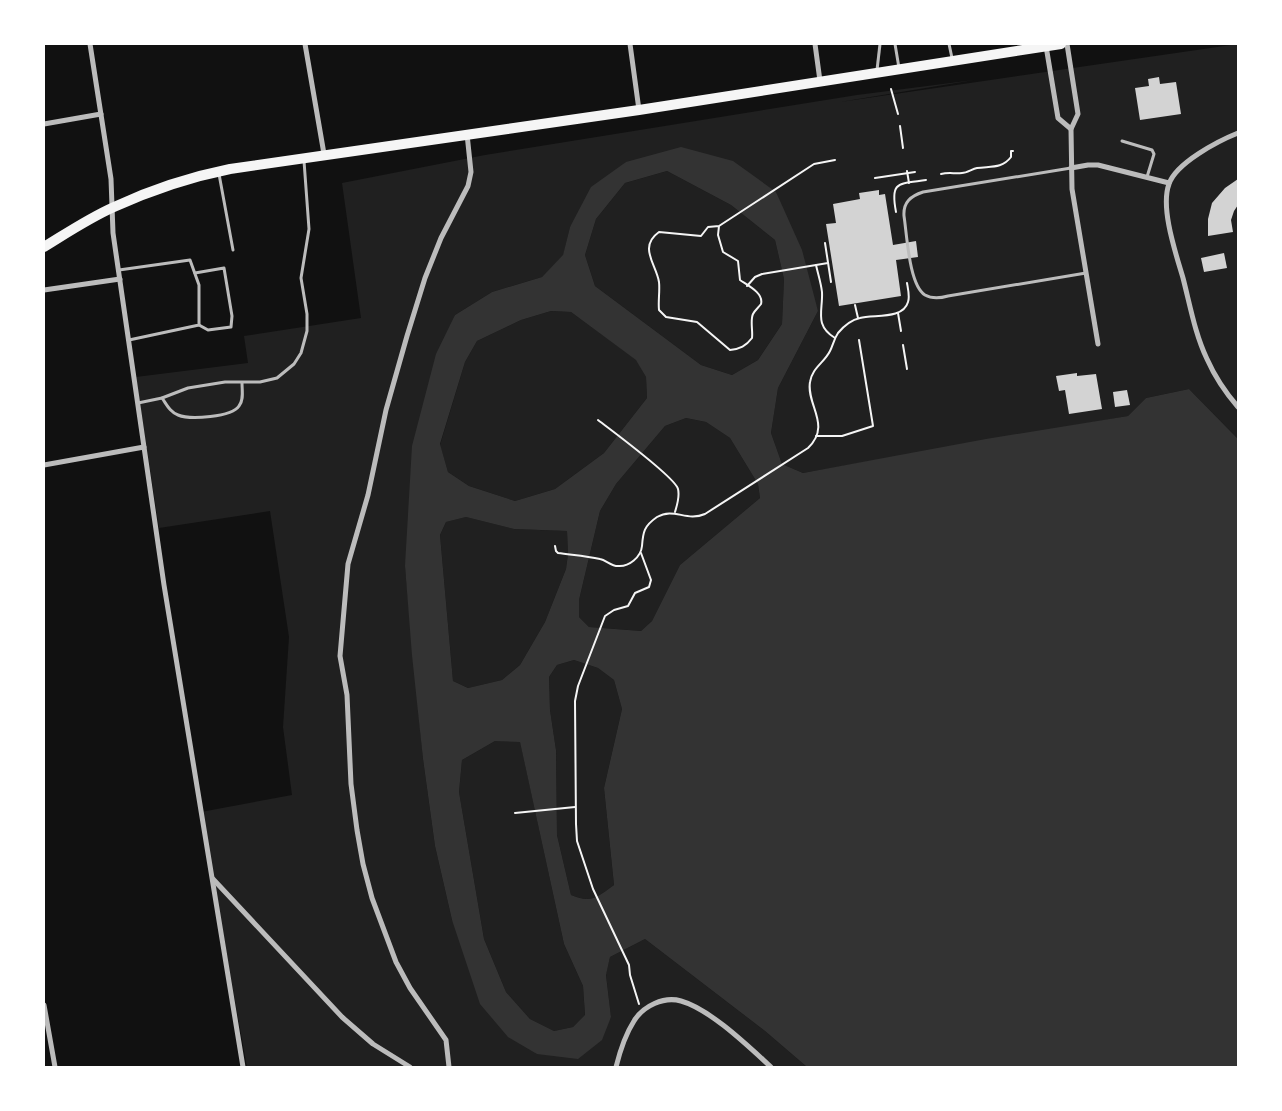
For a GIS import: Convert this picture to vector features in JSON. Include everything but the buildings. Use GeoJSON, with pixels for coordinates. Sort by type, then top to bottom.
{"type":"FeatureCollection","features":[{"type":"Feature","properties":{"kind":"main road"},"geometry":{"type":"LineString","coordinates":[[44,247],[112,208],[157,189],[219,171],[303,157],[639,110],[1061,44]]}},
{"type":"Feature","properties":{"kind":"street"},"geometry":{"type":"LineString","coordinates":[[90,44],[111,179],[113,233],[164,584],[243,1067]]}},
{"type":"Feature","properties":{"kind":"street"},"geometry":{"type":"LineString","coordinates":[[305,44],[324,154]]}},
{"type":"Feature","properties":{"kind":"street"},"geometry":{"type":"LineString","coordinates":[[630,44],[639,110]]}},
{"type":"Feature","properties":{"kind":"street"},"geometry":{"type":"LineString","coordinates":[[815,44],[820,81]]}},
{"type":"Feature","properties":{"kind":"street"},"geometry":{"type":"LineString","coordinates":[[1067,44],[1078,114],[1071,129],[1072,189],[1098,344]]}},
{"type":"Feature","properties":{"kind":"street"},"geometry":{"type":"LineString","coordinates":[[1046,46],[1058,118],[1071,129]]}},
{"type":"Feature","properties":{"kind":"street"},"geometry":{"type":"LineString","coordinates":[[44,124],[101,114]]}},
{"type":"Feature","properties":{"kind":"street"},"geometry":{"type":"LineString","coordinates":[[1238,133],[1201,152],[1175,174],[1169,183],[1167,193],[1169,226],[1193,322],[1205,357],[1215,376],[1225,392],[1238,407]]}},
{"type":"Feature","properties":{"kind":"street"},"geometry":{"type":"LineString","coordinates":[[449,1067],[446,1040],[410,988],[396,962],[372,898],[357,830],[351,784],[347,696],[340,656],[348,564],[368,495],[386,410],[425,278],[441,238],[468,186],[471,172],[467,134]]}},
{"type":"Feature","properties":{"kind":"street"},"geometry":{"type":"LineString","coordinates":[[1071,168],[1098,165],[1169,183]]}},
{"type":"Feature","properties":{"kind":"street"},"geometry":{"type":"LineString","coordinates":[[44,290],[120,279]]}},
{"type":"Feature","properties":{"kind":"street"},"geometry":{"type":"LineString","coordinates":[[44,465],[144,447]]}},
{"type":"Feature","properties":{"kind":"street"},"geometry":{"type":"LineString","coordinates":[[213,878],[342,1017],[373,1044],[410,1067]]}},
{"type":"Feature","properties":{"kind":"street"},"geometry":{"type":"LineString","coordinates":[[616,1067],[627,1033],[635,1019],[644,1010],[661,1001],[673,1000],[681,1000],[710,1016],[771,1067]]}},
{"type":"Feature","properties":{"kind":"street"},"geometry":{"type":"LineString","coordinates":[[44,1005],[55,1067]]}},
{"type":"Feature","properties":{"kind":"lane"},"geometry":{"type":"LineString","coordinates":[[877,72],[880,44]]}},
{"type":"Feature","properties":{"kind":"lane"},"geometry":{"type":"LineString","coordinates":[[895,44],[899,68]]}},
{"type":"Feature","properties":{"kind":"lane"},"geometry":{"type":"LineString","coordinates":[[949,44],[952,60]]}},
{"type":"Feature","properties":{"kind":"lane"},"geometry":{"type":"LineString","coordinates":[[1122,141],[1152,150],[1154,154],[1147,177]]}},
{"type":"Feature","properties":{"kind":"lane"},"geometry":{"type":"LineString","coordinates":[[138,403],[162,398],[188,388],[225,382],[260,382],[277,378],[294,364],[301,352],[307,331],[308,314],[301,278],[309,228],[303,157]]}},
{"type":"Feature","properties":{"kind":"lane"},"geometry":{"type":"LineString","coordinates":[[1071,168],[923,192],[911,197],[907,201],[904,206],[904,216],[914,279],[921,291],[928,296],[948,296],[1086,273]]}},
{"type":"Feature","properties":{"kind":"lane"},"geometry":{"type":"LineString","coordinates":[[219,171],[233,250]]}},
{"type":"Feature","properties":{"kind":"lane"},"geometry":{"type":"LineString","coordinates":[[119,270],[190,260],[199,285],[199,325]]}},
{"type":"Feature","properties":{"kind":"lane"},"geometry":{"type":"LineString","coordinates":[[130,340],[199,325],[208,330],[231,327],[232,316],[224,268],[195,273]]}},
{"type":"Feature","properties":{"kind":"lane"},"geometry":{"type":"LineString","coordinates":[[162,398],[169,410],[179,416],[212,416],[230,413],[236,410],[242,401],[242,383]]}},
{"type":"Feature","properties":{"kind":"path"},"geometry":{"type":"LineString","coordinates":[[890,89],[898,114]]}},
{"type":"Feature","properties":{"kind":"path"},"geometry":{"type":"LineString","coordinates":[[900,126],[904,148]]}},
{"type":"Feature","properties":{"kind":"path"},"geometry":{"type":"LineString","coordinates":[[942,174],[962,174],[975,168],[1001,165],[1012,158],[1011,151],[1013,151]]}},
{"type":"Feature","properties":{"kind":"path"},"geometry":{"type":"LineString","coordinates":[[720,226],[718,234],[723,252],[738,261],[740,280],[757,292],[761,299],[761,305],[754,313],[752,338],[746,345],[737,350],[730,350],[697,322],[666,317],[659,310],[658,297],[660,285],[657,272],[648,252],[650,242],[659,232],[701,236],[708,228],[720,226],[814,164],[835,160]]}},
{"type":"Feature","properties":{"kind":"path"},"geometry":{"type":"LineString","coordinates":[[908,172],[909,183]]}},
{"type":"Feature","properties":{"kind":"path"},"geometry":{"type":"LineString","coordinates":[[875,178],[915,172]]}},
{"type":"Feature","properties":{"kind":"path"},"geometry":{"type":"LineString","coordinates":[[825,243],[831,282]]}},
{"type":"Feature","properties":{"kind":"path"},"geometry":{"type":"LineString","coordinates":[[748,286],[755,277],[769,272],[828,262]]}},
{"type":"Feature","properties":{"kind":"path"},"geometry":{"type":"LineString","coordinates":[[816,265],[822,290],[821,321],[826,331],[835,338]]}},
{"type":"Feature","properties":{"kind":"path"},"geometry":{"type":"LineString","coordinates":[[644,1010],[638,1004],[629,965],[593,889],[577,841],[575,714],[578,686],[604,616],[614,610],[628,606],[635,593],[649,587],[650,580],[641,553],[642,536],[647,526],[664,514],[674,513],[696,518],[705,514],[808,448],[816,436],[818,416],[810,394],[810,379],[816,367],[830,350],[835,338],[844,326],[858,318],[898,313],[903,310],[909,300],[907,283]]}},
{"type":"Feature","properties":{"kind":"path"},"geometry":{"type":"LineString","coordinates":[[855,305],[858,318]]}},
{"type":"Feature","properties":{"kind":"path"},"geometry":{"type":"LineString","coordinates":[[898,313],[901,331]]}},
{"type":"Feature","properties":{"kind":"path"},"geometry":{"type":"LineString","coordinates":[[816,436],[842,436],[873,426],[859,340]]}},
{"type":"Feature","properties":{"kind":"path"},"geometry":{"type":"LineString","coordinates":[[903,345],[907,369]]}},
{"type":"Feature","properties":{"kind":"path"},"geometry":{"type":"LineString","coordinates":[[598,420],[665,474],[678,487],[679,499],[674,513]]}},
{"type":"Feature","properties":{"kind":"path"},"geometry":{"type":"LineString","coordinates":[[555,546],[558,553],[599,558],[618,566],[634,561],[641,553]]}},
{"type":"Feature","properties":{"kind":"path"},"geometry":{"type":"LineString","coordinates":[[517,813],[575,807]]}},
{"type":"Feature","properties":{"kind":"shaded area"},"geometry":{"type":"Polygon","coordinates":[[[1238,44],[1238,439],[1189,389],[1146,398],[1128,416],[803,473],[782,464],[771,433],[778,388],[818,311],[776,192],[626,162],[570,227],[563,256],[542,277],[492,292],[455,315],[405,566],[423,759],[435,846],[452,920],[537,1054],[611,1018],[606,974],[610,957],[645,939],[765,1031],[807,1067],[247,1067],[201,812],[292,795],[283,727],[289,637],[270,511],[159,528],[136,377],[248,363],[244,336],[361,318],[342,183],[485,155],[857,95],[974,80],[840,102],[1238,44]]]}},
{"type":"Feature","properties":{"kind":"shaded area"},"geometry":{"type":"Polygon","coordinates":[[[681,147],[733,161],[776,192],[802,250],[818,311],[778,388],[771,433],[782,464],[803,473],[986,439],[1128,416],[1146,398],[1189,389],[1238,439],[1238,1067],[807,1067],[765,1031],[645,939],[610,957],[606,975],[611,1017],[602,1040],[578,1059],[537,1054],[508,1037],[480,1004],[452,920],[435,846],[423,759],[405,566],[412,446],[436,354],[455,315],[492,292],[542,277],[563,255],[570,227],[591,187],[626,162],[681,147]],[[667,171],[625,183],[596,219],[585,255],[595,286],[701,365],[732,375],[758,360],[782,324],[784,279],[775,240],[731,205],[667,171]],[[551,311],[521,320],[477,341],[465,362],[440,444],[448,472],[469,486],[515,501],[555,489],[604,453],[647,398],[646,377],[636,360],[571,312],[551,311]],[[686,418],[665,426],[616,484],[600,511],[579,600],[579,617],[589,627],[641,631],[652,621],[680,565],[760,498],[758,484],[730,438],[706,422],[686,418]],[[466,517],[446,522],[440,535],[453,681],[468,688],[502,680],[520,665],[545,622],[566,569],[568,554],[567,531],[514,529],[466,517]],[[574,660],[557,665],[549,677],[550,710],[556,750],[557,835],[571,895],[589,899],[598,896],[614,885],[604,788],[622,709],[614,680],[598,668],[574,660]],[[495,741],[462,760],[459,792],[484,939],[506,992],[530,1019],[554,1031],[573,1027],[585,1015],[583,986],[564,944],[520,742],[495,741]]]}},
{"type":"Feature","properties":{"kind":"shaded area"},"geometry":{"type":"Polygon","coordinates":[[[667,171],[731,205],[775,240],[784,279],[782,324],[758,360],[732,375],[701,365],[595,286],[585,255],[596,219],[625,183],[667,171]]]}},
{"type":"Feature","properties":{"kind":"shaded area"},"geometry":{"type":"Polygon","coordinates":[[[551,311],[571,312],[637,360],[646,377],[647,398],[604,453],[555,489],[515,501],[469,486],[448,472],[440,445],[465,362],[477,341],[521,320],[551,311]]]}},
{"type":"Feature","properties":{"kind":"shaded area"},"geometry":{"type":"Polygon","coordinates":[[[686,418],[706,422],[730,438],[758,484],[760,498],[680,565],[652,621],[641,631],[589,627],[579,617],[579,600],[600,511],[616,484],[665,426],[686,418]]]}},
{"type":"Feature","properties":{"kind":"shaded area"},"geometry":{"type":"Polygon","coordinates":[[[466,517],[514,529],[567,531],[568,554],[566,569],[545,622],[520,665],[502,680],[468,688],[453,681],[440,535],[446,522],[466,517]]]}},
{"type":"Feature","properties":{"kind":"shaded area"},"geometry":{"type":"Polygon","coordinates":[[[574,660],[598,668],[614,680],[622,709],[604,788],[614,885],[598,896],[589,899],[571,895],[557,835],[556,750],[550,710],[549,677],[557,665],[574,660]]]}},
{"type":"Feature","properties":{"kind":"shaded area"},"geometry":{"type":"Polygon","coordinates":[[[495,741],[520,741],[564,944],[583,986],[585,1016],[573,1027],[554,1031],[530,1019],[506,992],[484,939],[459,792],[462,760],[495,741]]]}}]}
